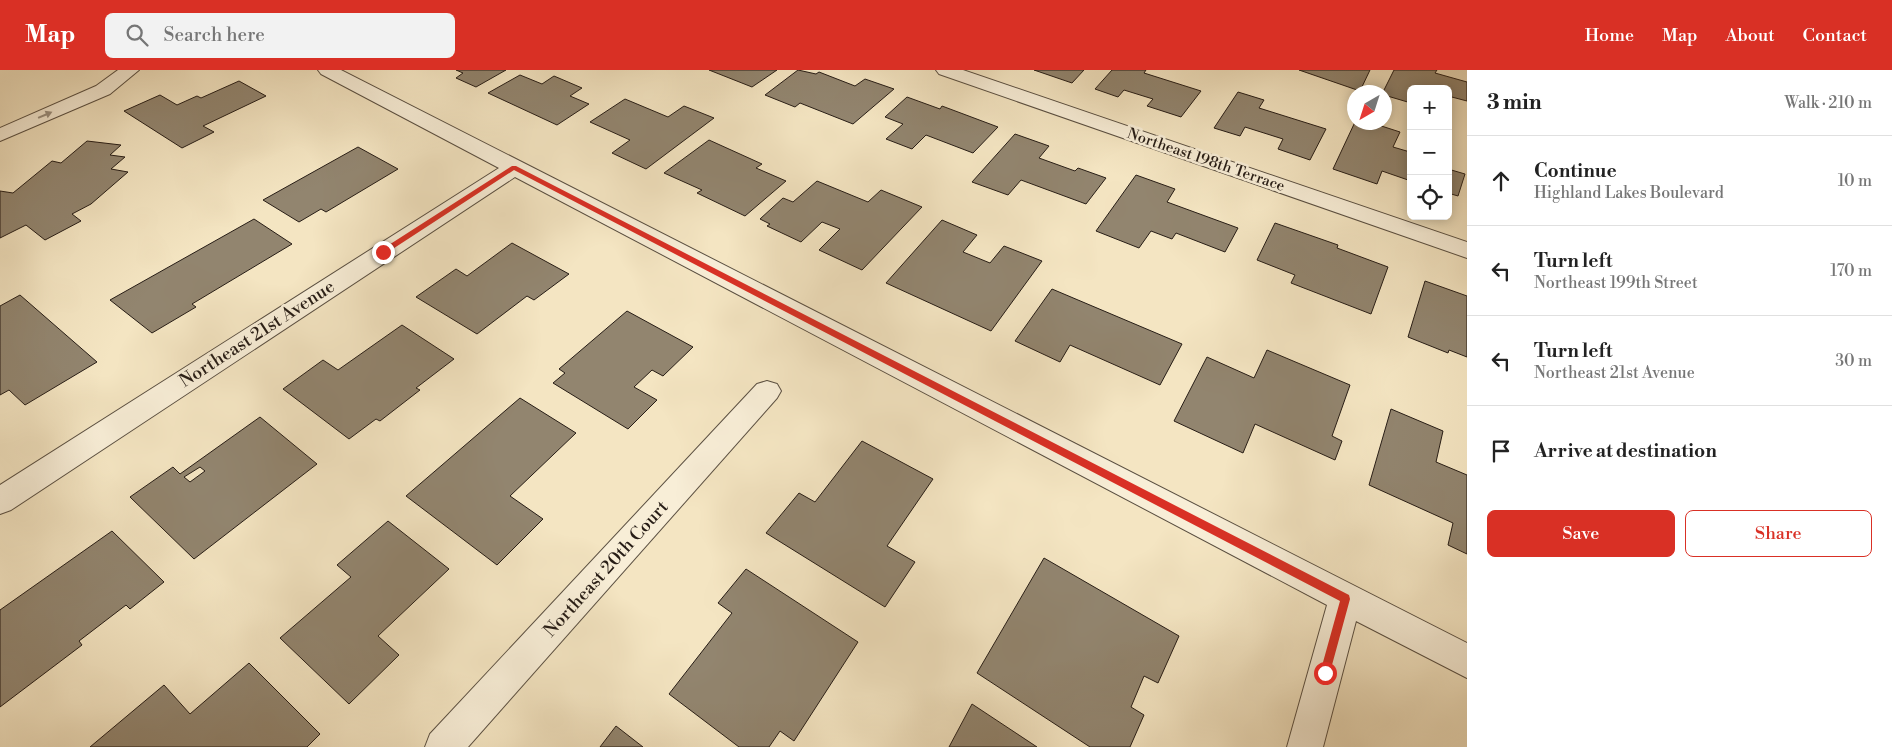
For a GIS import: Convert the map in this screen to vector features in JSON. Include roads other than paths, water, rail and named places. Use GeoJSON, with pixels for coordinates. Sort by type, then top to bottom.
{"type":"FeatureCollection","features":[{"type":"Feature","properties":{"kind":"street"},"geometry":{"type":"LineString","coordinates":[[0,118],[116,70]]}},
{"type":"Feature","properties":{"kind":"street"},"geometry":{"type":"LineString","coordinates":[[0,134],[103,90],[130,70]]}},
{"type":"Feature","properties":{"kind":"street"},"geometry":{"type":"LineString","coordinates":[[327,70],[1467,661]]}},
{"type":"Feature","properties":{"kind":"street","name":"Northeast 198th Terrace"},"geometry":{"type":"LineString","coordinates":[[945,70],[1467,250]]}},
{"type":"Feature","properties":{"kind":"street","name":"Northeast 21st Avenue"},"geometry":{"type":"LineString","coordinates":[[0,501],[514,168]]}},
{"type":"Feature","properties":{"kind":"street","name":"Northeast 20th Court"},"geometry":{"type":"LineString","coordinates":[[443,747],[768,391]]}},
{"type":"Feature","properties":{"kind":"street"},"geometry":{"type":"LineString","coordinates":[[1305,747],[1345,599]]}}]}
